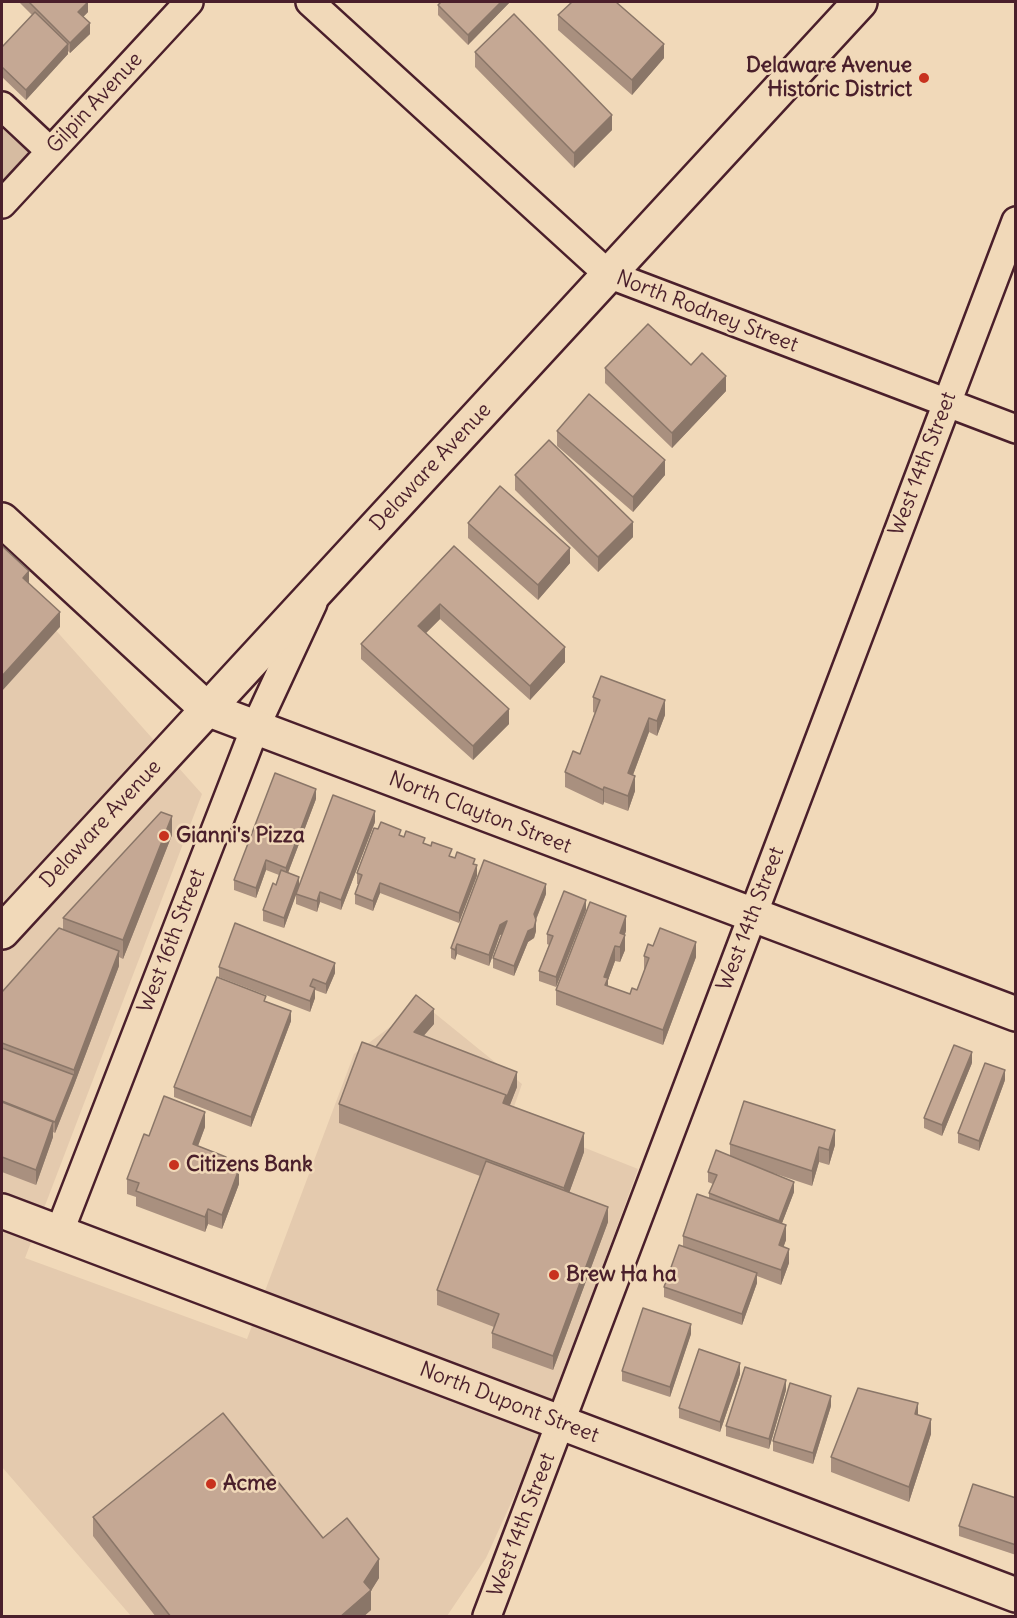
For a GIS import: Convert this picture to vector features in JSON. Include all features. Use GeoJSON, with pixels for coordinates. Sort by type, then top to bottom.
{"type":"FeatureCollection","features":[{"type":"Feature","properties":{"kind":"street","name":"Gilpin Avenue"},"geometry":{"type":"LineString","coordinates":[[2,204],[189,2]]}},
{"type":"Feature","properties":{"kind":"street","name":"North Rodney Street"},"geometry":{"type":"LineString","coordinates":[[310,2],[608,274],[1016,429]]}},
{"type":"Feature","properties":{"kind":"street","name":"Delaware Avenue"},"geometry":{"type":"LineString","coordinates":[[2,932],[860,2]]}},
{"type":"Feature","properties":{"kind":"street"},"geometry":{"type":"LineString","coordinates":[[2,106],[51,151]]}},
{"type":"Feature","properties":{"kind":"street","name":"West 14th Street"},"geometry":{"type":"LineString","coordinates":[[487,1617],[1016,221]]}},
{"type":"Feature","properties":{"kind":"street","name":"North Clayton Street"},"geometry":{"type":"LineString","coordinates":[[2,520],[207,709],[1016,1014]]}},
{"type":"Feature","properties":{"kind":"street","name":"West 16th Street"},"geometry":{"type":"LineString","coordinates":[[59,1233],[255,728],[321,586]]}},
{"type":"Feature","properties":{"kind":"street","name":"North Dupont Street"},"geometry":{"type":"LineString","coordinates":[[2,1211],[1016,1595]]}},
{"type":"Feature","properties":{"kind":"shaded area"},"geometry":{"type":"Polygon","coordinates":[[[2,106],[50,151],[2,204],[2,106]]]}},
{"type":"Feature","properties":{"kind":"shaded area"},"geometry":{"type":"Polygon","coordinates":[[[2,570],[202,794],[25,1258],[247,1339],[354,1054],[422,1003],[522,1084],[510,1118],[638,1169],[537,1446],[486,1558],[447,1616],[131,1616],[2,1467],[2,570]]]}},
{"type":"Feature","properties":{"kind":"building"},"geometry":{"type":"Polygon","coordinates":[[[29,2],[88,2],[78,12],[90,23],[70,43],[29,2]]]}},
{"type":"Feature","properties":{"kind":"building"},"geometry":{"type":"Polygon","coordinates":[[[441,2],[501,2],[468,35],[438,5],[441,2]]]}},
{"type":"Feature","properties":{"kind":"building"},"geometry":{"type":"Polygon","coordinates":[[[572,2],[616,2],[664,44],[632,80],[558,15],[572,2]]]}},
{"type":"Feature","properties":{"kind":"building"},"geometry":{"type":"Polygon","coordinates":[[[35,12],[68,44],[26,90],[2,67],[2,47],[35,12]]]}},
{"type":"Feature","properties":{"kind":"building"},"geometry":{"type":"Polygon","coordinates":[[[514,14],[612,115],[574,153],[475,52],[514,14]]]}},
{"type":"Feature","properties":{"kind":"building"},"geometry":{"type":"Polygon","coordinates":[[[648,324],[691,365],[702,353],[726,376],[672,433],[605,368],[648,324]]]}},
{"type":"Feature","properties":{"kind":"building"},"geometry":{"type":"Polygon","coordinates":[[[589,394],[665,460],[633,497],[557,431],[589,394]]]}},
{"type":"Feature","properties":{"kind":"building"},"geometry":{"type":"Polygon","coordinates":[[[549,440],[633,522],[598,557],[515,475],[549,440]]]}},
{"type":"Feature","properties":{"kind":"building"},"geometry":{"type":"Polygon","coordinates":[[[500,486],[570,548],[538,585],[468,523],[500,486]]]}},
{"type":"Feature","properties":{"kind":"building"},"geometry":{"type":"Polygon","coordinates":[[[2,546],[29,571],[23,578],[60,612],[2,676],[2,546]]]}},
{"type":"Feature","properties":{"kind":"building"},"geometry":{"type":"Polygon","coordinates":[[[454,546],[565,647],[530,686],[440,604],[418,626],[509,709],[473,746],[361,644],[454,546]]]}},
{"type":"Feature","properties":{"kind":"building"},"geometry":{"type":"Polygon","coordinates":[[[601,676],[665,700],[657,721],[649,718],[628,773],[635,776],[628,796],[604,787],[603,790],[565,772],[573,751],[580,754],[600,700],[593,697],[601,676]]]}},
{"type":"Feature","properties":{"kind":"building"},"geometry":{"type":"Polygon","coordinates":[[[275,773],[316,789],[286,868],[266,860],[256,888],[234,880],[275,773]]]}},
{"type":"Feature","properties":{"kind":"building"},"geometry":{"type":"Polygon","coordinates":[[[333,795],[375,811],[341,900],[320,892],[317,901],[296,894],[333,795]]]}},
{"type":"Feature","properties":{"kind":"building"},"geometry":{"type":"Polygon","coordinates":[[[161,812],[172,816],[123,940],[63,918],[161,812]]]}},
{"type":"Feature","properties":{"kind":"building"},"geometry":{"type":"Polygon","coordinates":[[[381,822],[401,830],[399,835],[404,837],[406,831],[425,838],[423,843],[431,846],[432,842],[452,849],[449,856],[455,858],[457,852],[475,859],[473,864],[477,865],[459,913],[380,883],[373,901],[355,894],[362,875],[357,873],[374,828],[378,829],[381,822]]]}},
{"type":"Feature","properties":{"kind":"building"},"geometry":{"type":"Polygon","coordinates":[[[484,860],[546,884],[534,914],[536,920],[534,928],[528,931],[514,966],[493,958],[507,921],[500,925],[489,955],[457,944],[455,950],[451,948],[484,860]]]}},
{"type":"Feature","properties":{"kind":"building"},"geometry":{"type":"Polygon","coordinates":[[[281,870],[299,877],[284,918],[263,910],[273,883],[276,885],[281,870]]]}},
{"type":"Feature","properties":{"kind":"building"},"geometry":{"type":"Polygon","coordinates":[[[564,891],[586,900],[556,977],[539,971],[553,936],[547,934],[564,891]]]}},
{"type":"Feature","properties":{"kind":"building"},"geometry":{"type":"Polygon","coordinates":[[[590,902],[626,916],[620,933],[625,935],[620,947],[615,946],[604,977],[608,978],[605,985],[630,994],[632,988],[637,990],[649,958],[644,956],[648,944],[653,946],[660,928],[696,942],[663,1030],[556,990],[590,902]]]}},
{"type":"Feature","properties":{"kind":"building"},"geometry":{"type":"Polygon","coordinates":[[[235,923],[335,963],[326,984],[313,979],[310,986],[315,988],[310,1001],[219,967],[235,923]]]}},
{"type":"Feature","properties":{"kind":"building"},"geometry":{"type":"Polygon","coordinates":[[[59,928],[119,951],[74,1070],[2,1043],[2,992],[59,928]]]}},
{"type":"Feature","properties":{"kind":"building"},"geometry":{"type":"Polygon","coordinates":[[[217,977],[266,996],[264,1001],[291,1011],[251,1117],[174,1087],[217,977]]]}},
{"type":"Feature","properties":{"kind":"building"},"geometry":{"type":"Polygon","coordinates":[[[416,995],[434,1009],[414,1032],[517,1072],[506,1099],[506,1095],[376,1047],[416,995]]]}},
{"type":"Feature","properties":{"kind":"building"},"geometry":{"type":"Polygon","coordinates":[[[362,1042],[506,1095],[503,1103],[584,1133],[564,1188],[339,1104],[362,1042]]]}},
{"type":"Feature","properties":{"kind":"building"},"geometry":{"type":"Polygon","coordinates":[[[954,1045],[972,1052],[942,1125],[924,1118],[954,1045]]]}},
{"type":"Feature","properties":{"kind":"building"},"geometry":{"type":"Polygon","coordinates":[[[2,1048],[74,1075],[55,1122],[2,1101],[2,1048]]]}},
{"type":"Feature","properties":{"kind":"building"},"geometry":{"type":"Polygon","coordinates":[[[985,1063],[1005,1070],[979,1141],[958,1133],[985,1063]]]}},
{"type":"Feature","properties":{"kind":"building","name":"Citizens Bank"},"geometry":{"type":"Polygon","coordinates":[[[164,1096],[205,1112],[193,1144],[226,1157],[223,1163],[239,1169],[222,1215],[208,1209],[205,1217],[136,1191],[139,1183],[127,1179],[144,1134],[149,1136],[164,1096]]]}},
{"type":"Feature","properties":{"kind":"building"},"geometry":{"type":"Polygon","coordinates":[[[744,1101],[835,1130],[829,1150],[819,1147],[812,1171],[730,1144],[744,1101]]]}},
{"type":"Feature","properties":{"kind":"building"},"geometry":{"type":"Polygon","coordinates":[[[2,1102],[53,1122],[36,1170],[2,1157],[2,1102]]]}},
{"type":"Feature","properties":{"kind":"building"},"geometry":{"type":"Polygon","coordinates":[[[716,1150],[794,1182],[779,1221],[709,1193],[717,1175],[708,1172],[716,1150]]]}},
{"type":"Feature","properties":{"kind":"building"},"geometry":{"type":"Polygon","coordinates":[[[486,1161],[608,1207],[553,1356],[492,1333],[499,1314],[437,1290],[486,1161]]]}},
{"type":"Feature","properties":{"kind":"building"},"geometry":{"type":"Polygon","coordinates":[[[697,1194],[786,1225],[779,1245],[789,1249],[781,1270],[683,1236],[697,1194]]]}},
{"type":"Feature","properties":{"kind":"building"},"geometry":{"type":"Polygon","coordinates":[[[679,1245],[757,1273],[742,1314],[664,1287],[679,1245]]]}},
{"type":"Feature","properties":{"kind":"building"},"geometry":{"type":"Polygon","coordinates":[[[643,1308],[691,1324],[670,1387],[622,1371],[643,1308]]]}},
{"type":"Feature","properties":{"kind":"building"},"geometry":{"type":"Polygon","coordinates":[[[699,1349],[740,1363],[720,1422],[679,1408],[699,1349]]]}},
{"type":"Feature","properties":{"kind":"building"},"geometry":{"type":"Polygon","coordinates":[[[745,1367],[786,1380],[769,1439],[726,1426],[745,1367]]]}},
{"type":"Feature","properties":{"kind":"building"},"geometry":{"type":"Polygon","coordinates":[[[790,1383],[831,1396],[813,1453],[773,1441],[790,1383]]]}},
{"type":"Feature","properties":{"kind":"building"},"geometry":{"type":"Polygon","coordinates":[[[858,1388],[918,1403],[915,1414],[931,1419],[909,1487],[831,1457],[858,1388]]]}},
{"type":"Feature","properties":{"kind":"building","name":"Acme"},"geometry":{"type":"Polygon","coordinates":[[[223,1413],[323,1538],[347,1518],[379,1559],[364,1582],[371,1590],[340,1617],[171,1617],[93,1517],[223,1413]]]}},
{"type":"Feature","properties":{"kind":"building"},"geometry":{"type":"Polygon","coordinates":[[[973,1484],[1016,1498],[1016,1545],[959,1526],[973,1484]]]}},
{"type":"Feature","properties":{"kind":"place","name":"Delaware Avenue Historic District"},"geometry":{"type":"Point","coordinates":[924,78]}},
{"type":"Feature","properties":{"kind":"place","name":"Gianni's Pizza"},"geometry":{"type":"Point","coordinates":[164,836]}},
{"type":"Feature","properties":{"kind":"place","name":"Citizens Bank"},"geometry":{"type":"Point","coordinates":[174,1165]}},
{"type":"Feature","properties":{"kind":"place","name":"Brew Ha ha"},"geometry":{"type":"Point","coordinates":[554,1275]}},
{"type":"Feature","properties":{"kind":"place","name":"Acme"},"geometry":{"type":"Point","coordinates":[211,1484]}}]}
